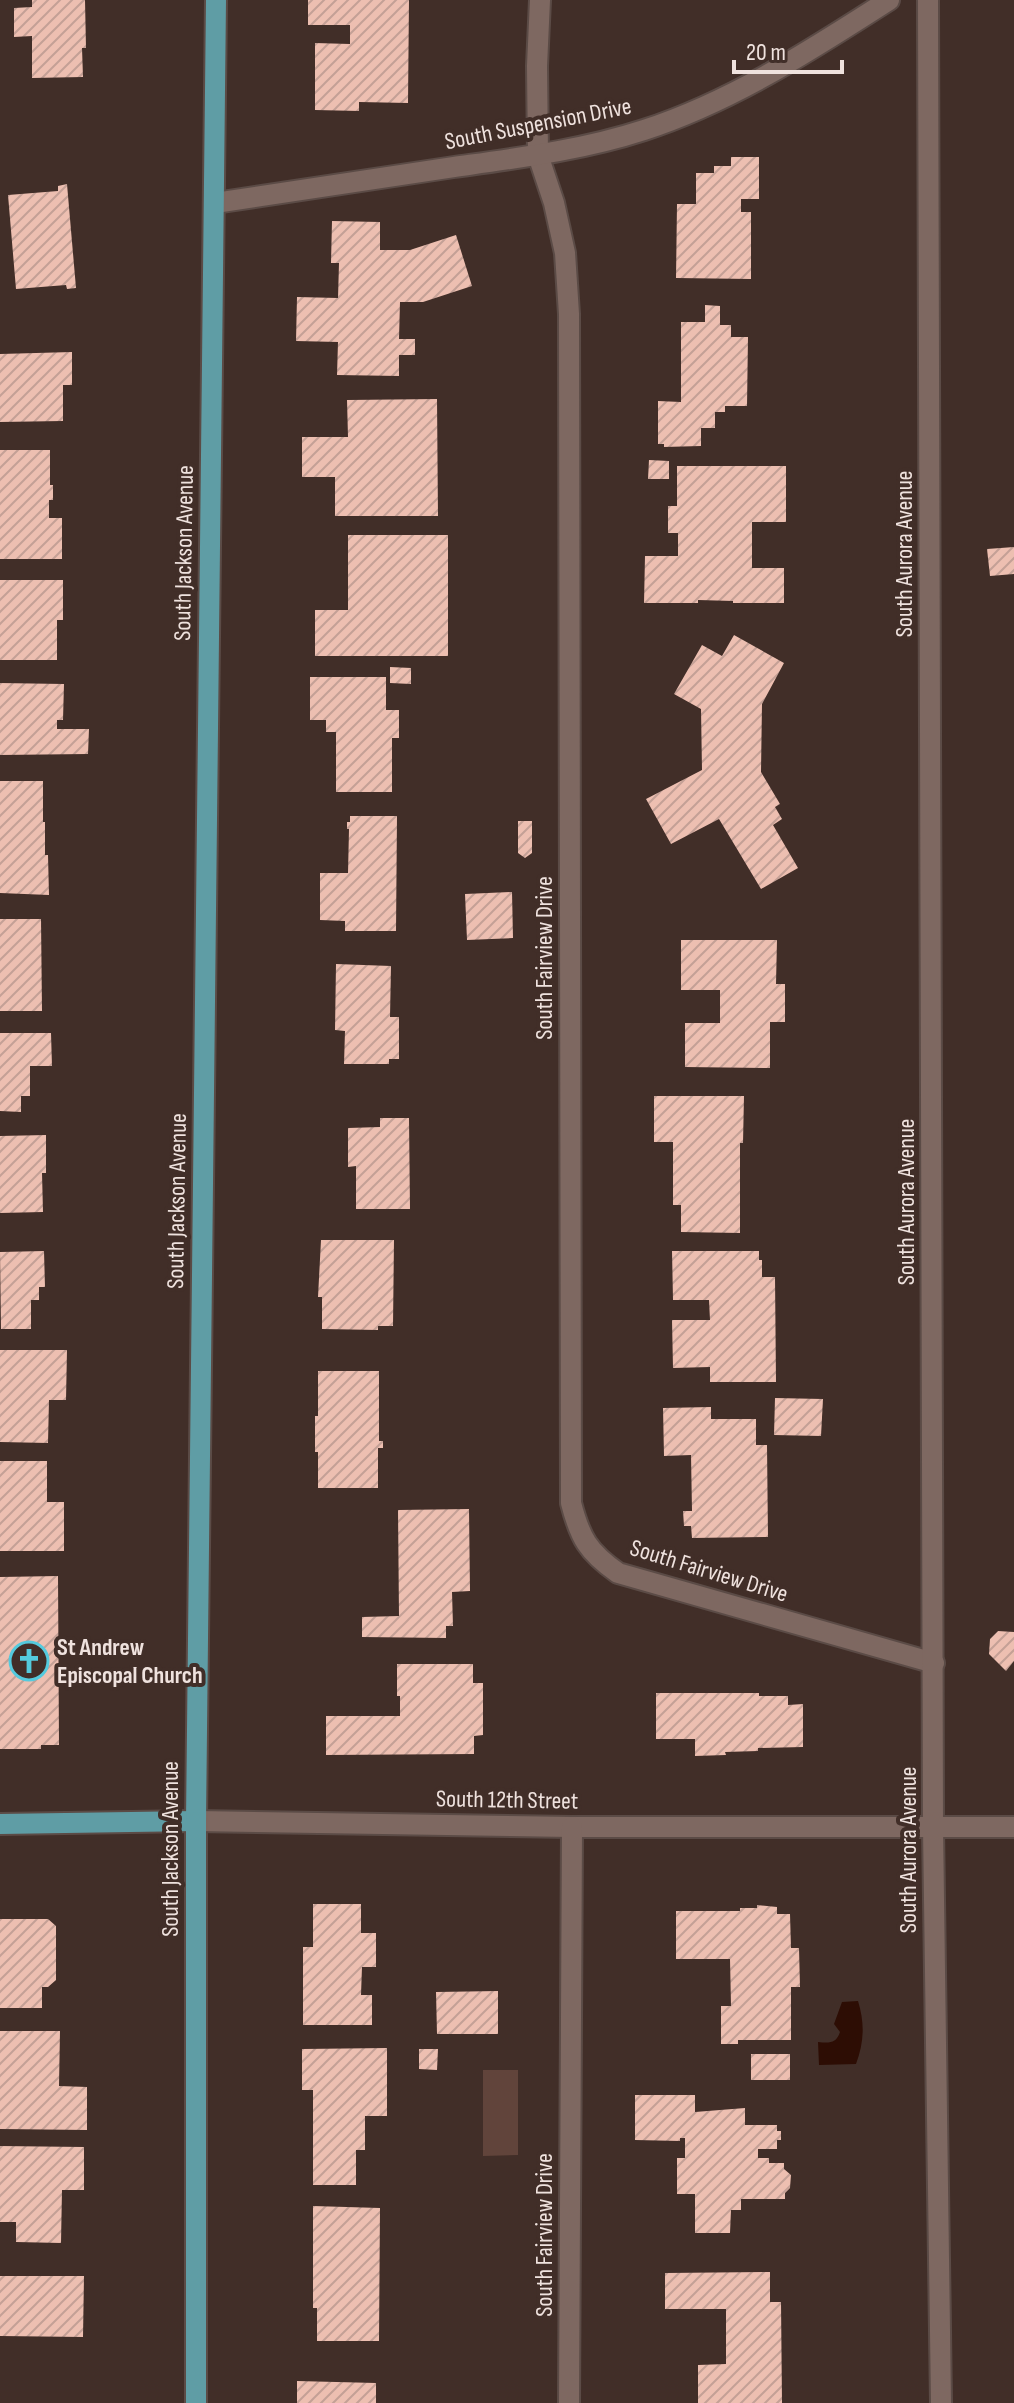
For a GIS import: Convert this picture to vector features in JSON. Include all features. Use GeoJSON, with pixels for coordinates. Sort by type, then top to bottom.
{"type":"FeatureCollection","features":[{"type":"Feature","properties":{"kind":"main road","name":"South Jackson Avenue"},"geometry":{"type":"LineString","coordinates":[[196,2403],[196,1821],[216,0]]}},
{"type":"Feature","properties":{"kind":"main road","name":"South 12th Street"},"geometry":{"type":"LineString","coordinates":[[0,1824],[196,1821]]}},
{"type":"Feature","properties":{"kind":"street","name":"South Fairview Drive"},"geometry":{"type":"LineString","coordinates":[[540,0],[538,155],[554,203],[565,253],[569,314],[571,1503],[578,1531],[598,1560],[618,1573],[934,1663]]}},
{"type":"Feature","properties":{"kind":"street","name":"South Suspension Drive"},"geometry":{"type":"LineString","coordinates":[[215,203],[538,155],[607,141],[683,116],[747,87],[889,0]]}},
{"type":"Feature","properties":{"kind":"street","name":"South Aurora Avenue"},"geometry":{"type":"LineString","coordinates":[[928,0],[933,1827],[941,2403]]}},
{"type":"Feature","properties":{"kind":"street","name":"South 12th Street"},"geometry":{"type":"LineString","coordinates":[[196,1821],[572,1827],[1014,1827]]}},
{"type":"Feature","properties":{"kind":"street","name":"South Fairview Drive"},"geometry":{"type":"LineString","coordinates":[[569,2403],[572,1827]]}},
{"type":"Feature","properties":{"kind":"shaded area"},"geometry":{"type":"Polygon","coordinates":[[[858,2001],[863,2033],[856,2064],[819,2065],[818,2042],[832,2042],[838,2036],[840,2032],[834,2024],[842,2002],[858,2001]]]}},
{"type":"Feature","properties":{"kind":"shaded area"},"geometry":{"type":"Polygon","coordinates":[[[483,2070],[518,2070],[518,2155],[483,2156],[483,2070]]]}},
{"type":"Feature","properties":{"kind":"building"},"geometry":{"type":"Polygon","coordinates":[[[32,0],[85,0],[83,77],[32,78],[32,36],[14,37],[14,8],[32,7],[32,0]]]}},
{"type":"Feature","properties":{"kind":"building"},"geometry":{"type":"Polygon","coordinates":[[[308,0],[409,0],[408,103],[359,102],[359,111],[315,110],[315,43],[350,44],[350,25],[308,25],[308,0]]]}},
{"type":"Feature","properties":{"kind":"building"},"geometry":{"type":"Polygon","coordinates":[[[731,157],[759,157],[759,199],[741,199],[741,212],[751,212],[751,279],[676,278],[677,204],[696,204],[696,173],[714,173],[714,166],[731,166],[731,157]]]}},
{"type":"Feature","properties":{"kind":"building"},"geometry":{"type":"Polygon","coordinates":[[[67,184],[76,288],[67,289],[66,285],[16,289],[8,195],[58,191],[58,186],[67,184]]]}},
{"type":"Feature","properties":{"kind":"building"},"geometry":{"type":"Polygon","coordinates":[[[332,221],[380,222],[380,250],[410,250],[456,235],[472,286],[423,302],[400,302],[399,339],[415,339],[415,355],[399,355],[399,376],[337,375],[338,342],[296,341],[297,297],[338,298],[339,263],[331,263],[332,221]]]}},
{"type":"Feature","properties":{"kind":"building"},"geometry":{"type":"Polygon","coordinates":[[[705,305],[720,306],[720,325],[731,325],[731,337],[748,337],[747,406],[725,406],[725,412],[715,412],[715,428],[701,428],[701,446],[664,447],[664,444],[658,444],[658,401],[681,402],[681,322],[705,322],[705,305]]]}},
{"type":"Feature","properties":{"kind":"building"},"geometry":{"type":"Polygon","coordinates":[[[72,352],[72,385],[63,385],[63,421],[0,422],[0,354],[72,352]]]}},
{"type":"Feature","properties":{"kind":"building"},"geometry":{"type":"Polygon","coordinates":[[[437,399],[438,516],[335,516],[335,477],[302,477],[302,437],[348,437],[347,400],[437,399]]]}},
{"type":"Feature","properties":{"kind":"building"},"geometry":{"type":"Polygon","coordinates":[[[0,450],[50,450],[53,500],[49,500],[49,518],[62,518],[62,559],[0,559],[0,450]]]}},
{"type":"Feature","properties":{"kind":"building"},"geometry":{"type":"Polygon","coordinates":[[[649,460],[669,461],[669,479],[648,479],[649,460]]]}},
{"type":"Feature","properties":{"kind":"building"},"geometry":{"type":"Polygon","coordinates":[[[677,466],[786,466],[786,522],[752,522],[752,568],[784,568],[784,603],[698,600],[698,603],[644,603],[645,556],[678,556],[678,533],[668,533],[668,506],[677,506],[677,466]]]}},
{"type":"Feature","properties":{"kind":"building"},"geometry":{"type":"Polygon","coordinates":[[[348,535],[448,535],[448,656],[315,656],[315,610],[348,610],[348,535]]]}},
{"type":"Feature","properties":{"kind":"building"},"geometry":{"type":"Polygon","coordinates":[[[1014,547],[1014,574],[990,576],[987,549],[1014,547]]]}},
{"type":"Feature","properties":{"kind":"building"},"geometry":{"type":"Polygon","coordinates":[[[0,580],[63,580],[63,620],[57,620],[57,660],[0,660],[0,580]]]}},
{"type":"Feature","properties":{"kind":"building"},"geometry":{"type":"Polygon","coordinates":[[[734,635],[784,663],[762,704],[761,772],[780,804],[775,807],[782,819],[773,825],[798,868],[761,889],[719,819],[671,844],[646,799],[702,770],[701,709],[674,694],[702,645],[722,656],[734,635]]]}},
{"type":"Feature","properties":{"kind":"building"},"geometry":{"type":"Polygon","coordinates":[[[390,667],[411,668],[411,684],[390,683],[390,667]]]}},
{"type":"Feature","properties":{"kind":"building"},"geometry":{"type":"Polygon","coordinates":[[[310,677],[386,677],[386,710],[399,710],[399,738],[392,738],[392,792],[336,792],[336,732],[326,732],[326,720],[310,720],[310,677]]]}},
{"type":"Feature","properties":{"kind":"building"},"geometry":{"type":"Polygon","coordinates":[[[0,683],[64,684],[63,720],[57,720],[57,729],[89,729],[88,754],[0,755],[0,683]]]}},
{"type":"Feature","properties":{"kind":"building"},"geometry":{"type":"Polygon","coordinates":[[[0,781],[43,781],[49,895],[0,893],[0,781]]]}},
{"type":"Feature","properties":{"kind":"building"},"geometry":{"type":"Polygon","coordinates":[[[350,816],[397,816],[396,931],[345,931],[345,921],[320,920],[320,873],[348,873],[347,822],[350,822],[350,816]]]}},
{"type":"Feature","properties":{"kind":"building"},"geometry":{"type":"Polygon","coordinates":[[[518,821],[532,821],[532,853],[525,858],[518,853],[518,821]]]}},
{"type":"Feature","properties":{"kind":"building"},"geometry":{"type":"Polygon","coordinates":[[[512,892],[513,938],[467,940],[465,894],[512,892]]]}},
{"type":"Feature","properties":{"kind":"building"},"geometry":{"type":"Polygon","coordinates":[[[0,919],[41,919],[42,1011],[0,1011],[0,919]]]}},
{"type":"Feature","properties":{"kind":"building"},"geometry":{"type":"Polygon","coordinates":[[[681,940],[777,940],[776,984],[785,984],[785,1022],[770,1022],[770,1068],[685,1067],[685,1023],[720,1023],[720,990],[681,990],[681,940]]]}},
{"type":"Feature","properties":{"kind":"building"},"geometry":{"type":"Polygon","coordinates":[[[336,964],[391,966],[390,1017],[399,1017],[399,1059],[389,1059],[389,1064],[344,1064],[345,1031],[335,1030],[336,964]]]}},
{"type":"Feature","properties":{"kind":"building"},"geometry":{"type":"Polygon","coordinates":[[[0,1033],[51,1033],[52,1066],[30,1066],[30,1096],[21,1096],[21,1112],[0,1111],[0,1033]]]}},
{"type":"Feature","properties":{"kind":"building"},"geometry":{"type":"Polygon","coordinates":[[[654,1096],[744,1096],[743,1143],[740,1143],[740,1233],[681,1232],[681,1205],[673,1205],[673,1142],[654,1142],[654,1096]]]}},
{"type":"Feature","properties":{"kind":"building"},"geometry":{"type":"Polygon","coordinates":[[[380,1118],[409,1118],[410,1209],[356,1209],[356,1166],[348,1167],[348,1128],[380,1127],[380,1118]]]}},
{"type":"Feature","properties":{"kind":"building"},"geometry":{"type":"Polygon","coordinates":[[[46,1135],[46,1173],[42,1173],[43,1212],[0,1213],[0,1136],[46,1135]]]}},
{"type":"Feature","properties":{"kind":"building"},"geometry":{"type":"Polygon","coordinates":[[[321,1240],[394,1240],[393,1326],[378,1326],[378,1330],[322,1329],[322,1297],[318,1297],[321,1240]]]}},
{"type":"Feature","properties":{"kind":"building"},"geometry":{"type":"Polygon","coordinates":[[[44,1251],[45,1287],[39,1287],[39,1300],[31,1300],[31,1329],[1,1329],[0,1252],[44,1251]]]}},
{"type":"Feature","properties":{"kind":"building"},"geometry":{"type":"Polygon","coordinates":[[[672,1251],[759,1251],[762,1277],[775,1277],[776,1382],[710,1382],[710,1367],[673,1368],[672,1320],[710,1320],[709,1300],[673,1300],[672,1251]]]}},
{"type":"Feature","properties":{"kind":"building"},"geometry":{"type":"Polygon","coordinates":[[[0,1350],[67,1350],[66,1400],[49,1400],[48,1443],[0,1442],[0,1350]]]}},
{"type":"Feature","properties":{"kind":"building"},"geometry":{"type":"Polygon","coordinates":[[[318,1371],[379,1371],[379,1441],[383,1441],[383,1448],[378,1448],[378,1488],[318,1488],[315,1416],[318,1416],[318,1371]]]}},
{"type":"Feature","properties":{"kind":"building"},"geometry":{"type":"Polygon","coordinates":[[[775,1398],[823,1399],[821,1436],[774,1435],[775,1398]]]}},
{"type":"Feature","properties":{"kind":"building"},"geometry":{"type":"Polygon","coordinates":[[[711,1407],[711,1419],[756,1419],[756,1445],[767,1445],[768,1537],[692,1538],[691,1526],[684,1526],[683,1511],[692,1511],[691,1455],[664,1456],[663,1408],[711,1407]]]}},
{"type":"Feature","properties":{"kind":"building"},"geometry":{"type":"Polygon","coordinates":[[[0,1461],[47,1461],[47,1502],[64,1502],[64,1551],[0,1551],[0,1461]]]}},
{"type":"Feature","properties":{"kind":"building"},"geometry":{"type":"Polygon","coordinates":[[[469,1509],[470,1591],[452,1592],[453,1626],[446,1626],[446,1638],[362,1637],[362,1617],[399,1616],[398,1510],[469,1509]]]}},
{"type":"Feature","properties":{"kind":"building","name":"St Andrew Episcopal Church"},"geometry":{"type":"Polygon","coordinates":[[[58,1576],[59,1745],[41,1745],[41,1749],[0,1749],[0,1577],[58,1576]]]}},
{"type":"Feature","properties":{"kind":"building"},"geometry":{"type":"Polygon","coordinates":[[[998,1631],[1014,1632],[1014,1661],[1006,1671],[989,1654],[990,1639],[998,1631]]]}},
{"type":"Feature","properties":{"kind":"building"},"geometry":{"type":"Polygon","coordinates":[[[397,1664],[473,1664],[473,1683],[483,1683],[483,1735],[474,1736],[474,1754],[326,1755],[326,1716],[400,1716],[397,1664]]]}},
{"type":"Feature","properties":{"kind":"building"},"geometry":{"type":"Polygon","coordinates":[[[656,1693],[788,1696],[788,1705],[803,1704],[803,1747],[758,1748],[758,1751],[695,1756],[695,1739],[656,1739],[656,1693]]]}},
{"type":"Feature","properties":{"kind":"building"},"geometry":{"type":"Polygon","coordinates":[[[313,1904],[361,1904],[361,1933],[376,1933],[376,1967],[362,1967],[361,1995],[372,1995],[372,2025],[303,2025],[303,1947],[313,1947],[313,1904]]]}},
{"type":"Feature","properties":{"kind":"building"},"geometry":{"type":"Polygon","coordinates":[[[757,1905],[777,1907],[777,1914],[790,1914],[791,1948],[799,1948],[800,1987],[791,1987],[791,2040],[738,2040],[738,2044],[721,2044],[721,2006],[731,2006],[730,1959],[676,1959],[676,1911],[740,1911],[740,1908],[757,1908],[757,1905]]]}},
{"type":"Feature","properties":{"kind":"building"},"geometry":{"type":"Polygon","coordinates":[[[0,1919],[48,1919],[56,1926],[56,1980],[48,1987],[42,1987],[42,2008],[0,2008],[0,1919]]]}},
{"type":"Feature","properties":{"kind":"building"},"geometry":{"type":"Polygon","coordinates":[[[498,1991],[498,2034],[437,2034],[436,1992],[498,1991]]]}},
{"type":"Feature","properties":{"kind":"building"},"geometry":{"type":"Polygon","coordinates":[[[0,2031],[60,2031],[59,2086],[87,2087],[87,2130],[0,2129],[0,2031]]]}},
{"type":"Feature","properties":{"kind":"building"},"geometry":{"type":"Polygon","coordinates":[[[387,2048],[387,2116],[365,2116],[365,2150],[356,2150],[356,2185],[313,2185],[313,2090],[302,2090],[302,2049],[387,2048]]]}},
{"type":"Feature","properties":{"kind":"building"},"geometry":{"type":"Polygon","coordinates":[[[419,2049],[438,2049],[437,2070],[419,2069],[419,2049]]]}},
{"type":"Feature","properties":{"kind":"building"},"geometry":{"type":"Polygon","coordinates":[[[751,2054],[790,2054],[790,2080],[751,2080],[751,2054]]]}},
{"type":"Feature","properties":{"kind":"building"},"geometry":{"type":"Polygon","coordinates":[[[635,2095],[695,2095],[695,2112],[745,2108],[745,2125],[777,2125],[781,2140],[777,2140],[777,2149],[758,2149],[758,2158],[769,2158],[769,2163],[784,2163],[784,2169],[791,2175],[785,2199],[741,2199],[741,2210],[731,2210],[730,2233],[695,2233],[695,2194],[677,2194],[677,2158],[685,2158],[685,2138],[680,2138],[680,2141],[635,2140],[635,2095]]]}},
{"type":"Feature","properties":{"kind":"building"},"geometry":{"type":"Polygon","coordinates":[[[0,2146],[84,2147],[84,2190],[62,2190],[61,2243],[16,2242],[16,2222],[0,2222],[0,2146]]]}},
{"type":"Feature","properties":{"kind":"building"},"geometry":{"type":"Polygon","coordinates":[[[313,2206],[380,2208],[379,2341],[317,2341],[317,2308],[313,2308],[313,2206]]]}},
{"type":"Feature","properties":{"kind":"building"},"geometry":{"type":"Polygon","coordinates":[[[770,2272],[770,2302],[781,2302],[782,2403],[698,2403],[698,2365],[726,2364],[726,2309],[665,2309],[665,2273],[770,2272]]]}},
{"type":"Feature","properties":{"kind":"building"},"geometry":{"type":"Polygon","coordinates":[[[0,2276],[84,2276],[83,2337],[0,2336],[0,2276]]]}},
{"type":"Feature","properties":{"kind":"building"},"geometry":{"type":"Polygon","coordinates":[[[297,2381],[376,2383],[376,2403],[297,2403],[297,2381]]]}},
{"type":"Feature","properties":{"kind":"place","name":"St Andrew Episcopal Church"},"geometry":{"type":"Point","coordinates":[29,1661]}}]}
